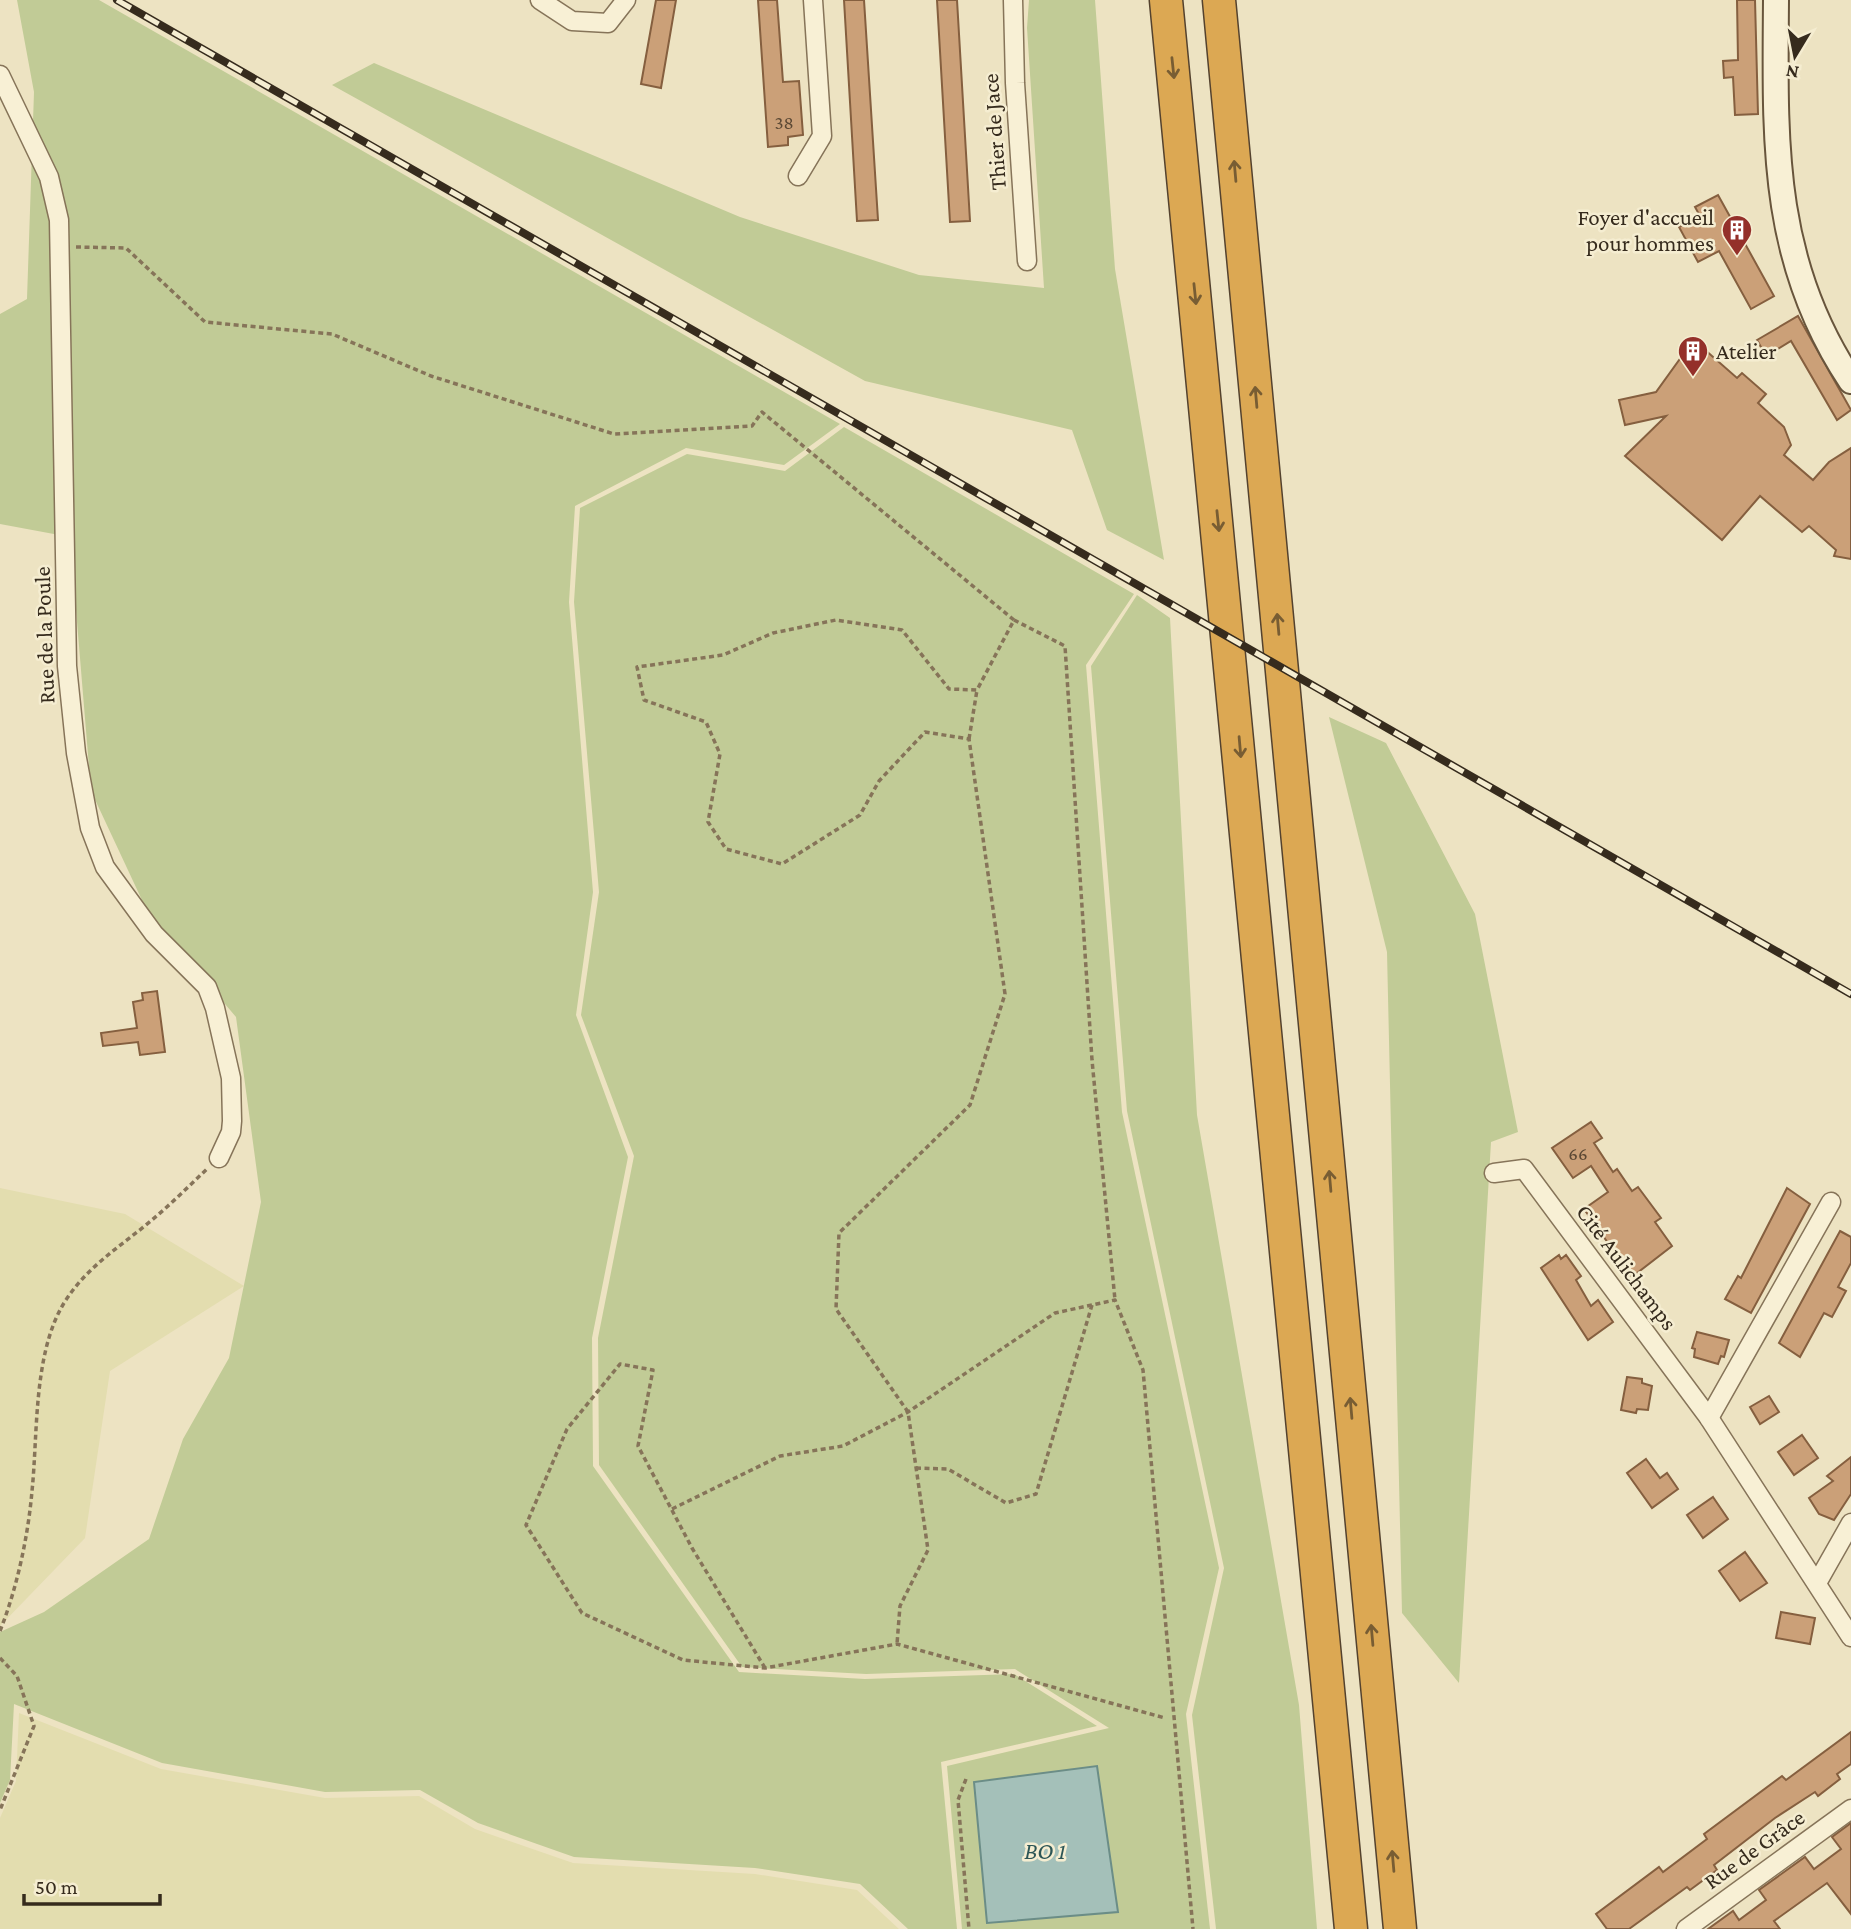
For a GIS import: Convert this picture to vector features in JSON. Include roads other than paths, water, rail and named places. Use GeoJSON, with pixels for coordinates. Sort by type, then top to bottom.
{"type":"FeatureCollection","features":[{"type":"Feature","properties":{"kind":"highway"},"geometry":{"type":"LineString","coordinates":[[1166,0],[1351,1929]]}},
{"type":"Feature","properties":{"kind":"highway"},"geometry":{"type":"LineString","coordinates":[[1219,0],[1400,1929]]}},
{"type":"Feature","properties":{"kind":"street"},"geometry":{"type":"LineString","coordinates":[[540,0],[572,21],[607,23],[626,0]]}},
{"type":"Feature","properties":{"kind":"street"},"geometry":{"type":"LineString","coordinates":[[798,176],[822,136],[813,0]]}},
{"type":"Feature","properties":{"kind":"street","name":"Thier de Jace"},"geometry":{"type":"LineString","coordinates":[[1013,0],[1027,261]]}},
{"type":"Feature","properties":{"kind":"street"},"geometry":{"type":"LineString","coordinates":[[1776,0],[1777,172],[1785,222],[1806,295],[1851,381]]}},
{"type":"Feature","properties":{"kind":"street","name":"Rue de la Poule"},"geometry":{"type":"LineString","coordinates":[[0,75],[49,177],[59,220],[67,666],[76,753],[90,828],[105,867],[147,925],[203,982],[211,997],[230,1079],[231,1132],[219,1158]]}},
{"type":"Feature","properties":{"kind":"street","name":"Cité Aulichamps"},"geometry":{"type":"LineString","coordinates":[[1494,1173],[1524,1170],[1709,1418],[1851,1637]]}},
{"type":"Feature","properties":{"kind":"street"},"geometry":{"type":"LineString","coordinates":[[1709,1418],[1831,1202]]}},
{"type":"Feature","properties":{"kind":"street"},"geometry":{"type":"LineString","coordinates":[[1817,1583],[1851,1523]]}},
{"type":"Feature","properties":{"kind":"street","name":"Rue de Grâce"},"geometry":{"type":"LineString","coordinates":[[1686,1929],[1851,1809]]}},
{"type":"Feature","properties":{"kind":"water","name":"BO 1"},"geometry":{"type":"Polygon","coordinates":[[[1097,1766],[1118,1912],[987,1923],[974,1782],[1097,1766]]]}},
{"type":"Feature","properties":{"kind":"railway"},"geometry":{"type":"LineString","coordinates":[[117,0],[1851,994]]}},
{"type":"Feature","properties":{"kind":"place","name":"Foyer d'accueil pour hommes"},"geometry":{"type":"Point","coordinates":[1737,257]}},
{"type":"Feature","properties":{"kind":"place","name":"Atelier"},"geometry":{"type":"Point","coordinates":[1693,378]}}]}
